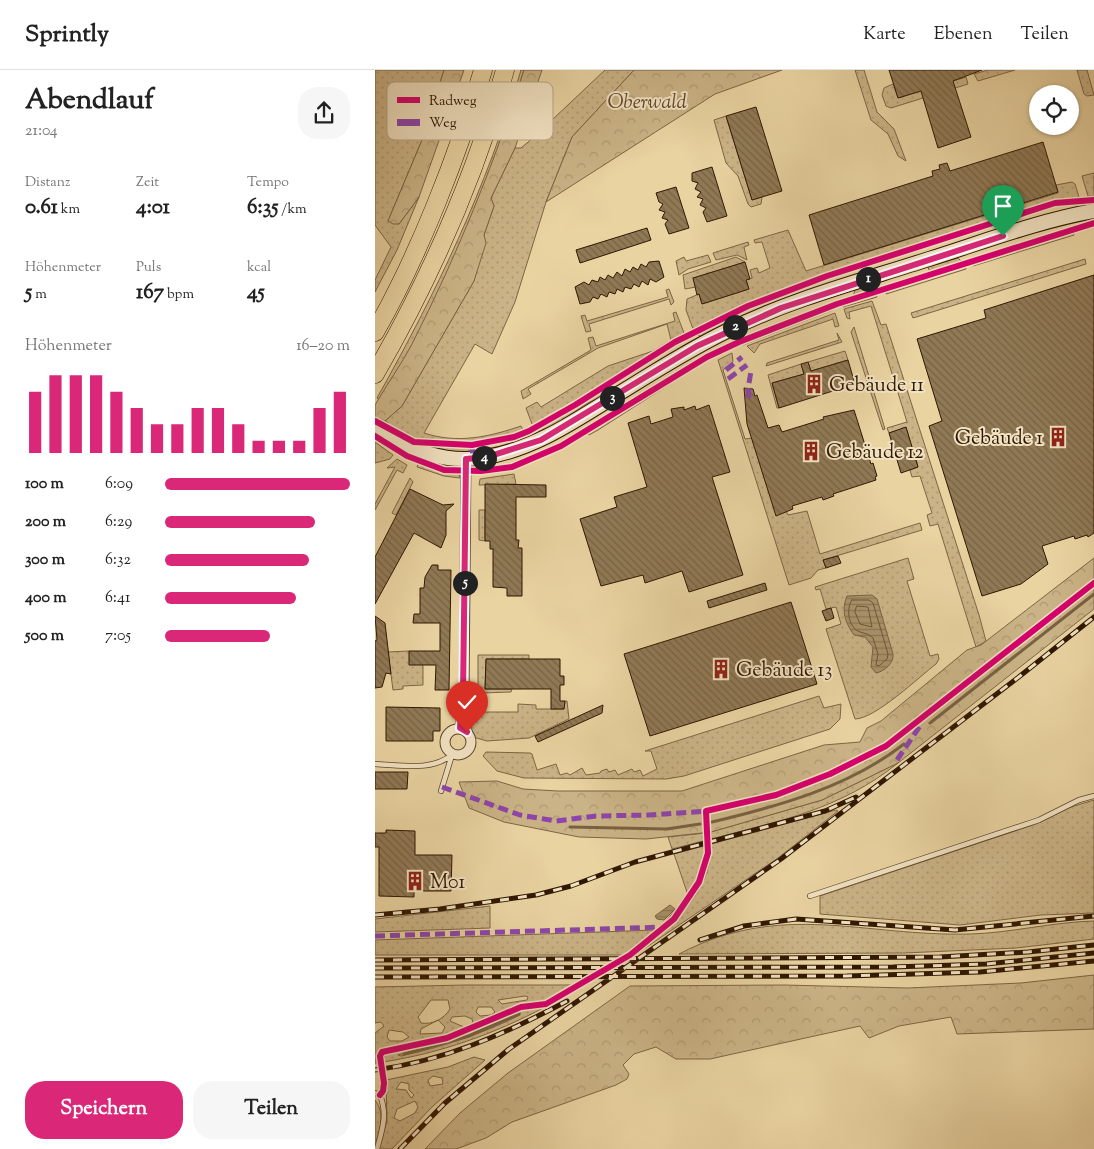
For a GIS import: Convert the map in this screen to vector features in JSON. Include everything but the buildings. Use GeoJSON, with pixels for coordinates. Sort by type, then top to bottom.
{"type":"FeatureCollection","features":[{"type":"Feature","properties":{"kind":"highway"},"geometry":{"type":"LineString","coordinates":[[479,82],[483,70]]}},
{"type":"Feature","properties":{"kind":"highway"},"geometry":{"type":"LineString","coordinates":[[501,82],[505,70]]}},
{"type":"Feature","properties":{"kind":"highway"},"geometry":{"type":"LineString","coordinates":[[375,332],[412,256],[460,140]]}},
{"type":"Feature","properties":{"kind":"highway"},"geometry":{"type":"LineString","coordinates":[[375,374],[396,338],[454,214],[482,140]]}},
{"type":"Feature","properties":{"kind":"main road"},"geometry":{"type":"LineString","coordinates":[[375,429],[419,452],[441,457],[466,459],[487,457],[541,440],[697,346],[781,308],[1026,229],[1094,210]]}},
{"type":"Feature","properties":{"kind":"street"},"geometry":{"type":"LineString","coordinates":[[460,728],[463,696],[466,459]]}},
{"type":"Feature","properties":{"kind":"street"},"geometry":{"type":"LineString","coordinates":[[460,728],[470,736],[471,745],[463,754],[453,754],[446,747],[446,737],[451,730],[460,728]]}},
{"type":"Feature","properties":{"kind":"lane"},"geometry":{"type":"LineString","coordinates":[[375,764],[432,765],[446,760],[453,754]]}},
{"type":"Feature","properties":{"kind":"lane"},"geometry":{"type":"LineString","coordinates":[[441,791],[453,754]]}},
{"type":"Feature","properties":{"kind":"lane"},"geometry":{"type":"LineString","coordinates":[[810,896],[1039,820],[1079,800],[1094,796]]}},
{"type":"Feature","properties":{"kind":"lane"},"geometry":{"type":"LineString","coordinates":[[377,1094],[385,1113],[377,1149]]}},
{"type":"Feature","properties":{"kind":"green space"},"geometry":{"type":"Polygon","coordinates":[[[375,70],[444,70],[440,82],[387,82],[387,140],[422,140],[388,221],[399,224],[419,197],[397,250],[375,292],[375,280],[391,247],[375,225],[375,70]]]}},
{"type":"Feature","properties":{"kind":"green space"},"geometry":{"type":"Polygon","coordinates":[[[444,70],[464,70],[460,82],[440,82],[444,70]]]}},
{"type":"Feature","properties":{"kind":"green space"},"geometry":{"type":"Polygon","coordinates":[[[521,70],[524,70],[520,82],[517,82],[521,70]]]}},
{"type":"Feature","properties":{"kind":"green space"},"geometry":{"type":"Polygon","coordinates":[[[524,70],[542,70],[538,82],[520,82],[524,70]]]}},
{"type":"Feature","properties":{"kind":"green space"},"geometry":{"type":"Polygon","coordinates":[[[605,70],[634,70],[572,137],[546,202],[515,302],[492,354],[475,344],[424,433],[461,439],[485,436],[521,426],[523,430],[498,439],[469,443],[441,443],[414,439],[403,435],[386,426],[388,423],[385,421],[402,406],[474,281],[484,235],[494,206],[491,198],[515,148],[521,148],[530,140],[553,140],[553,119],[605,70]]]}},
{"type":"Feature","properties":{"kind":"green space","name":"Oberwald"},"geometry":{"type":"Polygon","coordinates":[[[634,70],[782,70],[715,94],[546,202],[572,137],[634,70]]]}},
{"type":"Feature","properties":{"kind":"green space"},"geometry":{"type":"Polygon","coordinates":[[[855,70],[864,70],[877,112],[894,129],[906,161],[898,156],[888,134],[871,120],[855,70]]]}},
{"type":"Feature","properties":{"kind":"green space"},"geometry":{"type":"Polygon","coordinates":[[[988,70],[1015,70],[978,81],[974,74],[988,70]]]}},
{"type":"Feature","properties":{"kind":"green space"},"geometry":{"type":"Polygon","coordinates":[[[1077,70],[1087,70],[1094,95],[1087,96],[1084,94],[1077,70]]]}},
{"type":"Feature","properties":{"kind":"green space"},"geometry":{"type":"Polygon","coordinates":[[[966,77],[968,84],[891,108],[886,106],[882,95],[884,88],[893,84],[898,98],[966,77]]]}},
{"type":"Feature","properties":{"kind":"green space"},"geometry":{"type":"Polygon","coordinates":[[[726,116],[752,200],[762,197],[761,204],[751,207],[748,204],[738,176],[726,163],[714,120],[726,116]]]}},
{"type":"Feature","properties":{"kind":"green space"},"geometry":{"type":"Polygon","coordinates":[[[422,140],[439,140],[419,197],[399,224],[393,224],[388,221],[422,140]]]}},
{"type":"Feature","properties":{"kind":"green space"},"geometry":{"type":"Polygon","coordinates":[[[499,140],[501,140],[463,240],[444,282],[424,323],[379,399],[377,398],[420,318],[459,238],[499,140]]]}},
{"type":"Feature","properties":{"kind":"green space"},"geometry":{"type":"Polygon","coordinates":[[[500,140],[518,140],[491,198],[494,206],[484,235],[486,243],[474,281],[402,406],[385,421],[375,417],[375,405],[412,344],[444,277],[500,140]]]}},
{"type":"Feature","properties":{"kind":"green space"},"geometry":{"type":"Polygon","coordinates":[[[1094,173],[1094,196],[1088,196],[1082,176],[1094,173]]]}},
{"type":"Feature","properties":{"kind":"green space"},"geometry":{"type":"Polygon","coordinates":[[[1072,182],[1075,184],[1079,197],[1054,201],[871,258],[781,291],[693,329],[686,310],[687,299],[699,294],[702,304],[749,289],[746,280],[752,278],[750,270],[757,268],[759,273],[770,268],[762,242],[755,243],[754,240],[788,230],[806,271],[1058,193],[1056,185],[1072,182]]]}},
{"type":"Feature","properties":{"kind":"green space"},"geometry":{"type":"Polygon","coordinates":[[[1073,232],[1074,235],[973,266],[972,263],[1073,232]]]}},
{"type":"Feature","properties":{"kind":"green space"},"geometry":{"type":"Polygon","coordinates":[[[748,242],[749,245],[744,247],[747,260],[737,255],[716,260],[713,253],[748,242]]]}},
{"type":"Feature","properties":{"kind":"green space"},"geometry":{"type":"Polygon","coordinates":[[[708,255],[711,262],[688,269],[679,275],[676,261],[684,257],[686,261],[708,255]]]}},
{"type":"Feature","properties":{"kind":"green space"},"geometry":{"type":"Polygon","coordinates":[[[736,257],[745,262],[694,278],[696,287],[685,289],[683,275],[736,257]]]}},
{"type":"Feature","properties":{"kind":"green space"},"geometry":{"type":"Polygon","coordinates":[[[958,258],[963,263],[930,273],[928,267],[958,258]]]}},
{"type":"Feature","properties":{"kind":"green space"},"geometry":{"type":"Polygon","coordinates":[[[1085,259],[1086,264],[913,318],[911,313],[1085,259]]]}},
{"type":"Feature","properties":{"kind":"green space"},"geometry":{"type":"Polygon","coordinates":[[[965,266],[966,269],[886,294],[886,291],[965,266]]]}},
{"type":"Feature","properties":{"kind":"green space"},"geometry":{"type":"Polygon","coordinates":[[[870,285],[875,290],[853,297],[855,290],[870,285]]]}},
{"type":"Feature","properties":{"kind":"green space"},"geometry":{"type":"Polygon","coordinates":[[[669,289],[674,302],[671,305],[669,299],[589,324],[591,331],[586,332],[581,316],[585,315],[587,321],[668,297],[666,290],[669,289]]]}},
{"type":"Feature","properties":{"kind":"green space"},"geometry":{"type":"Polygon","coordinates":[[[876,294],[877,297],[843,307],[842,304],[876,294]]]}},
{"type":"Feature","properties":{"kind":"green space"},"geometry":{"type":"Polygon","coordinates":[[[872,301],[881,325],[886,324],[979,615],[986,641],[976,647],[938,524],[930,526],[927,515],[932,513],[920,476],[912,477],[910,470],[918,467],[906,428],[889,433],[887,428],[907,422],[871,306],[849,312],[850,319],[847,318],[844,309],[872,301]]]}},
{"type":"Feature","properties":{"kind":"green space"},"geometry":{"type":"Polygon","coordinates":[[[832,308],[833,310],[743,345],[742,342],[832,308]]]}},
{"type":"Feature","properties":{"kind":"green space"},"geometry":{"type":"Polygon","coordinates":[[[676,312],[684,333],[682,337],[550,417],[534,426],[532,424],[526,408],[537,402],[541,407],[608,366],[653,351],[671,340],[667,324],[598,348],[528,389],[531,394],[523,399],[521,391],[591,350],[588,338],[593,337],[596,346],[675,321],[673,313],[676,312]]]}},
{"type":"Feature","properties":{"kind":"green space"},"geometry":{"type":"Polygon","coordinates":[[[835,313],[839,326],[835,327],[833,319],[760,344],[754,353],[747,346],[835,313]]]}},
{"type":"Feature","properties":{"kind":"green space"},"geometry":{"type":"Polygon","coordinates":[[[725,319],[727,324],[702,337],[695,334],[725,319]]]}},
{"type":"Feature","properties":{"kind":"green space"},"geometry":{"type":"Polygon","coordinates":[[[854,327],[885,429],[883,430],[851,332],[854,327]]]}},
{"type":"Feature","properties":{"kind":"green space"},"geometry":{"type":"Polygon","coordinates":[[[837,333],[842,342],[766,366],[767,363],[839,340],[837,333]]]}},
{"type":"Feature","properties":{"kind":"green space"},"geometry":{"type":"Polygon","coordinates":[[[845,351],[848,360],[811,371],[808,362],[845,351]]]}},
{"type":"Feature","properties":{"kind":"green space"},"geometry":{"type":"Polygon","coordinates":[[[732,353],[733,362],[723,370],[745,439],[752,438],[788,515],[807,511],[820,554],[920,523],[922,530],[823,560],[826,568],[818,570],[811,578],[789,585],[718,360],[732,353]]]}},
{"type":"Feature","properties":{"kind":"green space"},"geometry":{"type":"Polygon","coordinates":[[[801,364],[804,374],[772,383],[779,408],[777,408],[768,375],[801,364]]]}},
{"type":"Feature","properties":{"kind":"green space"},"geometry":{"type":"Polygon","coordinates":[[[682,374],[682,376],[598,430],[589,435],[587,433],[682,374]]]}},
{"type":"Feature","properties":{"kind":"green space"},"geometry":{"type":"Polygon","coordinates":[[[610,385],[611,392],[588,403],[542,433],[536,429],[610,385]]]}},
{"type":"Feature","properties":{"kind":"green space"},"geometry":{"type":"Polygon","coordinates":[[[375,442],[393,455],[390,459],[375,463],[375,442]]]}},
{"type":"Feature","properties":{"kind":"green space"},"geometry":{"type":"Polygon","coordinates":[[[421,444],[469,448],[469,453],[447,453],[421,444]]]}},
{"type":"Feature","properties":{"kind":"green space"},"geometry":{"type":"Polygon","coordinates":[[[397,459],[407,465],[403,473],[397,470],[375,510],[375,504],[395,467],[387,468],[397,459]]]}},
{"type":"Feature","properties":{"kind":"green space"},"geometry":{"type":"Polygon","coordinates":[[[425,459],[451,465],[457,470],[440,468],[420,461],[425,459]]]}},
{"type":"Feature","properties":{"kind":"green space"},"geometry":{"type":"Polygon","coordinates":[[[418,464],[445,473],[459,474],[460,478],[444,476],[417,467],[418,464]]]}},
{"type":"Feature","properties":{"kind":"green space"},"geometry":{"type":"Polygon","coordinates":[[[514,474],[516,484],[479,485],[480,479],[514,474]]]}},
{"type":"Feature","properties":{"kind":"green space"},"geometry":{"type":"Polygon","coordinates":[[[410,478],[413,482],[396,515],[392,513],[410,478]]]}},
{"type":"Feature","properties":{"kind":"green space"},"geometry":{"type":"Polygon","coordinates":[[[479,510],[485,510],[485,541],[479,540],[479,510]]]}},
{"type":"Feature","properties":{"kind":"green space"},"geometry":{"type":"Polygon","coordinates":[[[908,558],[914,579],[907,581],[930,656],[938,654],[939,659],[936,664],[885,705],[864,717],[855,719],[826,629],[841,624],[836,607],[826,609],[820,589],[816,590],[815,587],[908,558]]]}},
{"type":"Feature","properties":{"kind":"green space"},"geometry":{"type":"Polygon","coordinates":[[[1094,558],[1094,609],[898,763],[822,800],[711,832],[646,839],[579,837],[504,822],[469,808],[459,782],[497,781],[523,789],[558,791],[682,791],[824,745],[860,742],[867,728],[881,721],[967,650],[981,645],[1094,558]]]}},
{"type":"Feature","properties":{"kind":"green space"},"geometry":{"type":"Polygon","coordinates":[[[409,651],[423,665],[423,685],[403,686],[403,689],[393,690],[388,652],[409,651]]]}},
{"type":"Feature","properties":{"kind":"green space"},"geometry":{"type":"Polygon","coordinates":[[[478,655],[529,655],[529,659],[486,659],[485,689],[512,689],[511,692],[482,693],[478,696],[478,655]]]}},
{"type":"Feature","properties":{"kind":"green space"},"geometry":{"type":"Polygon","coordinates":[[[819,696],[824,708],[841,704],[840,719],[830,729],[684,776],[666,779],[524,778],[497,771],[483,756],[486,752],[530,753],[537,770],[556,764],[560,775],[567,773],[570,775],[582,768],[586,775],[600,773],[607,769],[609,772],[615,770],[618,775],[632,769],[634,772],[640,770],[643,776],[657,769],[651,751],[645,751],[819,696]]]}},
{"type":"Feature","properties":{"kind":"green space"},"geometry":{"type":"Polygon","coordinates":[[[565,701],[567,701],[569,719],[529,738],[487,741],[473,737],[468,705],[475,703],[475,720],[477,720],[478,712],[518,712],[518,704],[536,705],[536,709],[564,709],[565,701]]]}},
{"type":"Feature","properties":{"kind":"green space"},"geometry":{"type":"Polygon","coordinates":[[[898,763],[876,779],[832,803],[785,819],[711,839],[711,832],[822,800],[898,763]]]}},
{"type":"Feature","properties":{"kind":"green space"},"geometry":{"type":"Polygon","coordinates":[[[1094,800],[1094,913],[1041,915],[960,925],[820,914],[820,896],[1036,824],[1071,807],[1094,800]]]}},
{"type":"Feature","properties":{"kind":"green space"},"geometry":{"type":"Polygon","coordinates":[[[838,811],[778,858],[632,957],[672,922],[695,895],[704,880],[709,863],[711,844],[838,811]]]}},
{"type":"Feature","properties":{"kind":"green space"},"geometry":{"type":"Polygon","coordinates":[[[706,833],[707,840],[672,849],[668,837],[706,833]]]}},
{"type":"Feature","properties":{"kind":"green space"},"geometry":{"type":"Polygon","coordinates":[[[707,845],[703,865],[687,902],[672,919],[664,923],[688,895],[674,854],[707,845]]]}},
{"type":"Feature","properties":{"kind":"green space"},"geometry":{"type":"Polygon","coordinates":[[[490,906],[490,928],[375,932],[375,919],[490,906]]]}},
{"type":"Feature","properties":{"kind":"green space"},"geometry":{"type":"Polygon","coordinates":[[[1094,921],[1094,939],[1016,948],[904,953],[679,954],[717,938],[753,929],[788,925],[823,925],[931,934],[970,934],[1094,921]]]}},
{"type":"Feature","properties":{"kind":"green space"},"geometry":{"type":"Polygon","coordinates":[[[656,930],[625,955],[375,955],[375,940],[656,930]]]}},
{"type":"Feature","properties":{"kind":"green space"},"geometry":{"type":"Polygon","coordinates":[[[1094,975],[1094,1029],[957,1034],[951,1017],[899,1026],[869,1038],[860,1026],[710,1059],[676,1059],[656,1047],[634,1054],[623,1065],[629,1074],[627,1079],[616,1085],[512,1122],[486,1138],[456,1149],[425,1149],[460,1113],[508,1073],[630,986],[784,985],[908,988],[1021,983],[1094,975]]]}},
{"type":"Feature","properties":{"kind":"green space"},"geometry":{"type":"Polygon","coordinates":[[[575,985],[546,1002],[525,1004],[446,1036],[381,1050],[378,1054],[379,1063],[375,1063],[375,1033],[384,1026],[381,1022],[375,1023],[375,987],[575,985]],[[525,996],[498,1000],[502,1004],[527,1000],[528,997],[525,996]],[[431,1000],[418,1017],[421,1023],[436,1021],[421,1029],[420,1034],[442,1033],[445,1027],[438,1020],[450,1009],[448,1000],[431,1000]],[[478,1007],[476,1012],[480,1016],[491,1015],[495,1012],[491,1007],[478,1007]],[[465,1016],[452,1017],[450,1021],[464,1027],[473,1023],[472,1019],[465,1016]],[[389,1030],[387,1037],[390,1041],[402,1041],[409,1037],[403,1032],[389,1030]]]}},
{"type":"Feature","properties":{"kind":"green space"},"geometry":{"type":"Polygon","coordinates":[[[545,1007],[506,1026],[467,1041],[426,1053],[383,1062],[385,1054],[447,1040],[521,1009],[545,1007]]]}},
{"type":"Feature","properties":{"kind":"green space"},"geometry":{"type":"Polygon","coordinates":[[[520,1012],[520,1015],[506,1022],[462,1039],[401,1056],[398,1055],[468,1035],[520,1012]]]}},
{"type":"Feature","properties":{"kind":"green space"},"geometry":{"type":"Polygon","coordinates":[[[474,1057],[485,1060],[432,1107],[392,1149],[379,1149],[387,1121],[386,1080],[448,1067],[474,1057]],[[433,1076],[428,1080],[430,1086],[443,1084],[442,1078],[433,1076]],[[401,1082],[396,1089],[406,1090],[411,1098],[414,1095],[409,1090],[409,1084],[401,1082]],[[415,1101],[397,1109],[394,1118],[400,1121],[415,1113],[418,1107],[415,1101]]]}},
{"type":"Feature","properties":{"kind":"green space"},"geometry":{"type":"Polygon","coordinates":[[[375,1100],[381,1117],[375,1146],[375,1100]]]}},
{"type":"Feature","properties":{"kind":"water"},"geometry":{"type":"Polygon","coordinates":[[[872,595],[877,599],[893,654],[888,666],[876,673],[871,667],[873,647],[865,637],[854,635],[848,626],[844,612],[847,596],[872,595]]]}},
{"type":"Feature","properties":{"kind":"water"},"geometry":{"type":"Polygon","coordinates":[[[670,905],[675,909],[664,920],[657,919],[655,916],[670,905]]]}},
{"type":"Feature","properties":{"kind":"waterway"},"geometry":{"type":"LineString","coordinates":[[930,723],[1094,594]]}},
{"type":"Feature","properties":{"kind":"waterway"},"geometry":{"type":"LineString","coordinates":[[712,822],[788,802],[837,783],[883,759],[904,744]]}},
{"type":"Feature","properties":{"kind":"waterway"},"geometry":{"type":"LineString","coordinates":[[570,827],[667,829],[700,824]]}},
{"type":"Feature","properties":{"kind":"waterway"},"geometry":{"type":"LineString","coordinates":[[404,1054],[469,1036],[519,1014]]}},
{"type":"Feature","properties":{"kind":"railway"},"geometry":{"type":"LineString","coordinates":[[400,1149],[445,1103],[509,1049],[781,859],[1094,617]]}},
{"type":"Feature","properties":{"kind":"railway"},"geometry":{"type":"LineString","coordinates":[[375,915],[440,909],[536,895],[571,886],[635,862],[825,811],[856,797]]}},
{"type":"Feature","properties":{"kind":"railway"},"geometry":{"type":"LineString","coordinates":[[700,940],[744,926],[796,919],[955,930],[1094,916]]}},
{"type":"Feature","properties":{"kind":"railway"},"geometry":{"type":"LineString","coordinates":[[375,960],[940,957],[1028,952],[1094,945]]}},
{"type":"Feature","properties":{"kind":"railway"},"geometry":{"type":"LineString","coordinates":[[375,968],[893,967],[986,964],[1094,953]]}},
{"type":"Feature","properties":{"kind":"railway"},"geometry":{"type":"LineString","coordinates":[[375,977],[847,976],[980,972],[1094,961]]}},
{"type":"Feature","properties":{"kind":"railway"},"geometry":{"type":"LineString","coordinates":[[375,1070],[401,1066],[450,1053],[497,1035],[567,1001]]}},
{"type":"Feature","properties":{"kind":"marked path"},"geometry":{"type":"LineString","coordinates":[[726,370],[742,357]]}},
{"type":"Feature","properties":{"kind":"marked path"},"geometry":{"type":"LineString","coordinates":[[728,379],[747,365]]}},
{"type":"Feature","properties":{"kind":"marked path"},"geometry":{"type":"LineString","coordinates":[[749,383],[751,371]]}},
{"type":"Feature","properties":{"kind":"marked path"},"geometry":{"type":"LineString","coordinates":[[748,388],[749,398]]}},
{"type":"Feature","properties":{"kind":"marked path"},"geometry":{"type":"LineString","coordinates":[[472,445],[473,459]]}},
{"type":"Feature","properties":{"kind":"marked path"},"geometry":{"type":"LineString","coordinates":[[897,760],[922,723]]}},
{"type":"Feature","properties":{"kind":"marked path"},"geometry":{"type":"LineString","coordinates":[[442,787],[520,815],[556,821],[596,816],[709,811]]}},
{"type":"Feature","properties":{"kind":"marked path"},"geometry":{"type":"LineString","coordinates":[[375,936],[665,927]]}},
{"type":"Feature","properties":{"kind":"cycle path"},"geometry":{"type":"LineString","coordinates":[[375,421],[414,442],[472,445],[514,437],[529,431],[575,405],[675,342],[748,306],[827,276],[1055,203],[1094,200]]}},
{"type":"Feature","properties":{"kind":"cycle path"},"geometry":{"type":"LineString","coordinates":[[375,436],[407,456],[444,470],[481,471],[512,467],[561,446],[707,357],[739,342],[837,304],[1094,223]]}},
{"type":"Feature","properties":{"kind":"cycle path"},"geometry":{"type":"LineString","coordinates":[[380,1095],[383,1091],[384,1083],[380,1056],[382,1052],[447,1038],[521,1007],[546,1004],[630,955],[674,919],[699,882],[708,853],[706,811],[776,795],[830,774],[886,746],[1094,583]]}},
{"type":"Feature","properties":{"kind":"place","name":"Gebäude 11"},"geometry":{"type":"Point","coordinates":[814,384]}},
{"type":"Feature","properties":{"kind":"place","name":"Gebäude 1"},"geometry":{"type":"Point","coordinates":[1058,437]}},
{"type":"Feature","properties":{"kind":"place","name":"Gebäude 12"},"geometry":{"type":"Point","coordinates":[811,451]}},
{"type":"Feature","properties":{"kind":"place","name":"Gebäude 13"},"geometry":{"type":"Point","coordinates":[721,669]}},
{"type":"Feature","properties":{"kind":"place","name":"M01"},"geometry":{"type":"Point","coordinates":[415,881]}},
{"type":"Feature","properties":{"kind":"route"},"geometry":{"type":"LineString","coordinates":[[467,732],[460,728],[463,696],[466,459],[487,457],[541,440],[697,346],[781,308],[1003,236]]}}]}
